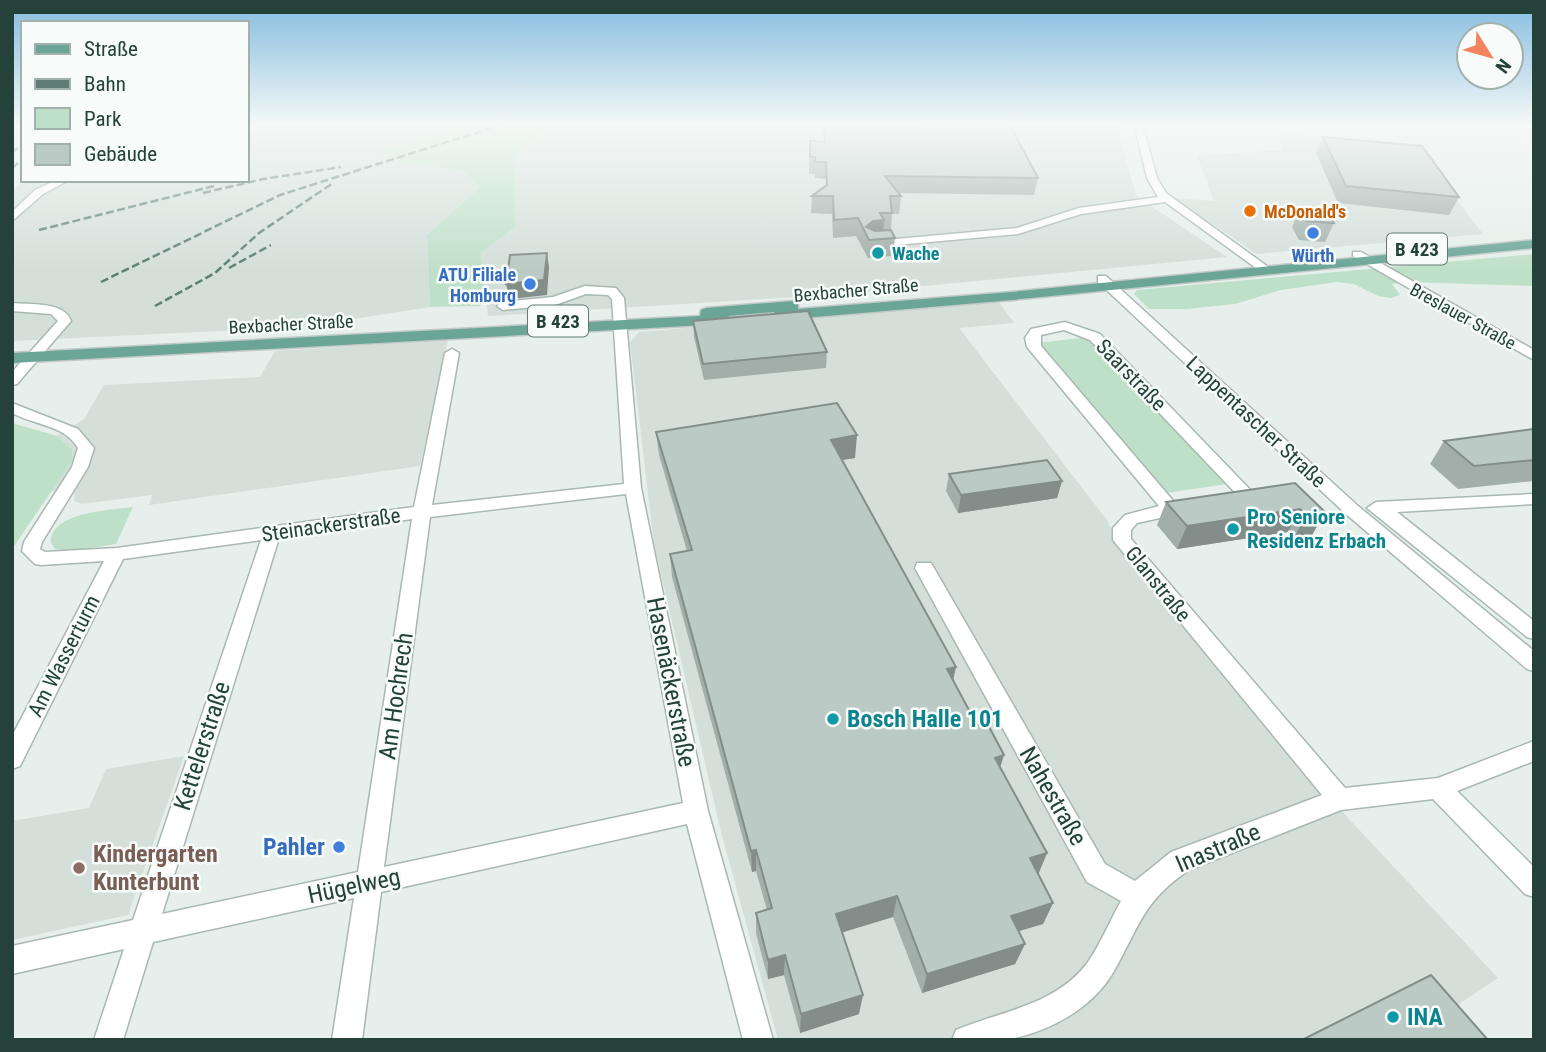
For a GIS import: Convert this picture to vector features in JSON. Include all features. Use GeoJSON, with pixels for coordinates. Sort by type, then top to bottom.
{"type":"FeatureCollection","features":[{"type":"Feature","properties":{"kind":"main road","name":"Bexbacher Straße"},"geometry":{"type":"LineString","coordinates":[[12,358],[37,352],[620,322],[1106,283],[1534,238]]}},
{"type":"Feature","properties":{"kind":"main road","name":"Bexbacher Straße"},"geometry":{"type":"LineString","coordinates":[[1262,268],[1317,266],[1361,257],[1534,244]]}},
{"type":"Feature","properties":{"kind":"main road","name":"Bexbacher Straße"},"geometry":{"type":"LineString","coordinates":[[12,348],[37,352]]}},
{"type":"Feature","properties":{"kind":"street"},"geometry":{"type":"LineString","coordinates":[[1150,172],[1167,199],[1262,268]]}},
{"type":"Feature","properties":{"kind":"street"},"geometry":{"type":"LineString","coordinates":[[12,218],[39,192],[60,182]]}},
{"type":"Feature","properties":{"kind":"street"},"geometry":{"type":"LineString","coordinates":[[873,244],[1018,231],[1079,211],[1167,199]]}},
{"type":"Feature","properties":{"kind":"street","name":"Breslauer Straße"},"geometry":{"type":"LineString","coordinates":[[1361,257],[1534,356]]}},
{"type":"Feature","properties":{"kind":"street","name":"Lappentascher Straße"},"geometry":{"type":"LineString","coordinates":[[1106,283],[1352,510],[1534,663]]}},
{"type":"Feature","properties":{"kind":"street"},"geometry":{"type":"LineString","coordinates":[[503,306],[555,301],[585,290],[607,290],[616,294],[620,322]]}},
{"type":"Feature","properties":{"kind":"street"},"geometry":{"type":"LineString","coordinates":[[12,307],[54,311],[64,317],[61,328],[12,381]]}},
{"type":"Feature","properties":{"kind":"street","name":"Hasenäckerstraße"},"geometry":{"type":"LineString","coordinates":[[620,322],[633,488],[696,810],[758,1040]]}},
{"type":"Feature","properties":{"kind":"street","name":"Saarstraße"},"geometry":{"type":"LineString","coordinates":[[1171,509],[1034,346],[1032,338],[1036,332],[1065,327],[1095,337],[1252,500]]}},
{"type":"Feature","properties":{"kind":"street","name":"Am Hochrech"},"geometry":{"type":"LineString","coordinates":[[347,1040],[422,512],[452,353]]}},
{"type":"Feature","properties":{"kind":"street","name":"Steinackerstraße"},"geometry":{"type":"LineString","coordinates":[[12,407],[65,428],[77,435],[86,448],[80,467],[33,542],[31,551],[41,559],[117,554],[422,512],[633,488]]}},
{"type":"Feature","properties":{"kind":"street"},"geometry":{"type":"LineString","coordinates":[[1302,492],[1328,488]]}},
{"type":"Feature","properties":{"kind":"street","name":"Glanstraße"},"geometry":{"type":"LineString","coordinates":[[1277,496],[1171,509],[1131,519],[1122,528],[1122,540],[1340,799]]}},
{"type":"Feature","properties":{"kind":"street"},"geometry":{"type":"LineString","coordinates":[[1352,510],[1534,499]]}},
{"type":"Feature","properties":{"kind":"street"},"geometry":{"type":"LineString","coordinates":[[1381,508],[1534,632]]}},
{"type":"Feature","properties":{"kind":"street","name":"Kettelerstraße"},"geometry":{"type":"LineString","coordinates":[[108,1040],[272,533]]}},
{"type":"Feature","properties":{"kind":"street","name":"Am Wasserturm"},"geometry":{"type":"LineString","coordinates":[[12,759],[117,554]]}},
{"type":"Feature","properties":{"kind":"street","name":"Nahestraße"},"geometry":{"type":"LineString","coordinates":[[923,568],[1096,873],[1138,897]]}},
{"type":"Feature","properties":{"kind":"street","name":"Inastraße"},"geometry":{"type":"LineString","coordinates":[[966,1040],[1060,1005],[1082,991],[1109,956],[1138,897],[1160,874],[1180,860],[1340,799],[1438,788],[1530,757]]}},
{"type":"Feature","properties":{"kind":"street"},"geometry":{"type":"LineString","coordinates":[[1438,788],[1534,885]]}},
{"type":"Feature","properties":{"kind":"street","name":"Hügelweg"},"geometry":{"type":"LineString","coordinates":[[12,960],[696,810]]}},
{"type":"Feature","properties":{"kind":"shaded area"},"geometry":{"type":"Polygon","coordinates":[[[248,172],[465,172],[480,187],[427,235],[430,307],[302,327],[12,341],[12,191],[23,182],[248,182],[248,172]]]}},
{"type":"Feature","properties":{"kind":"shaded area"},"geometry":{"type":"Polygon","coordinates":[[[515,172],[1129,172],[1136,196],[1227,257],[829,295],[488,316],[481,252],[515,227],[515,172]]]}},
{"type":"Feature","properties":{"kind":"shaded area"},"geometry":{"type":"Polygon","coordinates":[[[1203,172],[1435,172],[1483,234],[1257,254],[1174,198],[1214,201],[1203,172]]]}},
{"type":"Feature","properties":{"kind":"shaded area"},"geometry":{"type":"Polygon","coordinates":[[[998,301],[1014,323],[959,328],[1107,520],[1118,543],[1144,578],[1349,819],[1498,978],[1453,1008],[1479,1040],[778,1040],[721,832],[654,544],[630,342],[639,332],[998,301]]]}},
{"type":"Feature","properties":{"kind":"shaded area"},"geometry":{"type":"Polygon","coordinates":[[[448,340],[420,466],[149,505],[152,495],[82,504],[74,501],[75,489],[51,491],[72,461],[72,449],[57,436],[84,419],[104,385],[260,377],[275,351],[448,340]]]}},
{"type":"Feature","properties":{"kind":"shaded area","name":"Kindergarten Kunterbunt"},"geometry":{"type":"Polygon","coordinates":[[[184,756],[128,915],[12,940],[12,821],[89,808],[106,769],[184,756]]]}},
{"type":"Feature","properties":{"kind":"green space"},"geometry":{"type":"Polygon","coordinates":[[[465,172],[515,172],[515,227],[481,252],[486,302],[479,306],[430,307],[427,235],[480,187],[465,172]]]}},
{"type":"Feature","properties":{"kind":"green space"},"geometry":{"type":"Polygon","coordinates":[[[1534,254],[1534,286],[1407,282],[1392,284],[1400,295],[1391,298],[1378,296],[1354,284],[1337,282],[1281,290],[1235,304],[1187,309],[1149,309],[1134,294],[1137,290],[1534,254]]]}},
{"type":"Feature","properties":{"kind":"green space"},"geometry":{"type":"Polygon","coordinates":[[[1088,337],[1227,484],[1166,493],[1038,343],[1088,337]]]}},
{"type":"Feature","properties":{"kind":"green space"},"geometry":{"type":"Polygon","coordinates":[[[12,423],[57,436],[72,449],[72,461],[12,549],[12,423]]]}},
{"type":"Feature","properties":{"kind":"green space"},"geometry":{"type":"Polygon","coordinates":[[[133,507],[116,544],[72,551],[55,549],[51,543],[53,533],[70,519],[83,514],[133,507]]]}},
{"type":"Feature","properties":{"kind":"building"},"geometry":{"type":"Polygon","coordinates":[[[826,172],[1035,172],[1038,178],[885,176],[901,196],[890,196],[892,213],[880,213],[884,220],[873,221],[866,227],[875,231],[891,230],[895,238],[869,240],[858,218],[834,220],[833,196],[812,196],[827,185],[826,172]]]}},
{"type":"Feature","properties":{"kind":"building"},"geometry":{"type":"Polygon","coordinates":[[[1339,172],[1441,172],[1459,197],[1346,186],[1339,172]]]}},
{"type":"Feature","properties":{"kind":"building"},"geometry":{"type":"Polygon","coordinates":[[[1300,208],[1326,210],[1334,223],[1307,221],[1300,208]]]}},
{"type":"Feature","properties":{"kind":"building"},"geometry":{"type":"Polygon","coordinates":[[[547,253],[544,280],[506,284],[510,255],[547,253]]]}},
{"type":"Feature","properties":{"kind":"building"},"geometry":{"type":"Polygon","coordinates":[[[808,311],[827,352],[703,364],[693,321],[808,311]]]}},
{"type":"Feature","properties":{"kind":"building","name":"Bosch Halle 101"},"geometry":{"type":"Polygon","coordinates":[[[837,403],[857,435],[831,440],[956,667],[947,669],[977,725],[987,723],[1004,755],[995,758],[1047,853],[1030,858],[1053,903],[1011,916],[1025,944],[927,974],[897,896],[836,914],[863,995],[801,1014],[785,955],[768,960],[756,913],[772,908],[756,850],[751,851],[670,554],[692,550],[656,432],[837,403]]]}},
{"type":"Feature","properties":{"kind":"building"},"geometry":{"type":"Polygon","coordinates":[[[1534,429],[1534,460],[1474,466],[1444,441],[1534,429]]]}},
{"type":"Feature","properties":{"kind":"building"},"geometry":{"type":"Polygon","coordinates":[[[1047,460],[1062,481],[961,495],[949,474],[1047,460]]]}},
{"type":"Feature","properties":{"kind":"building"},"geometry":{"type":"Polygon","coordinates":[[[1295,483],[1325,512],[1306,515],[1300,509],[1187,526],[1166,502],[1295,483]]]}},
{"type":"Feature","properties":{"kind":"building"},"geometry":{"type":"Polygon","coordinates":[[[1431,975],[1488,1040],[1302,1040],[1431,975]]]}},
{"type":"Feature","properties":{"kind":"railway"},"geometry":{"type":"LineString","coordinates":[[203,193],[308,172]]}},
{"type":"Feature","properties":{"kind":"railway"},"geometry":{"type":"LineString","coordinates":[[101,282],[280,195],[352,172]]}},
{"type":"Feature","properties":{"kind":"railway"},"geometry":{"type":"LineString","coordinates":[[155,306],[215,273],[259,233],[333,183]]}},
{"type":"Feature","properties":{"kind":"railway"},"geometry":{"type":"LineString","coordinates":[[39,230],[214,186]]}},
{"type":"Feature","properties":{"kind":"railway"},"geometry":{"type":"LineString","coordinates":[[229,268],[271,245]]}},
{"type":"Feature","properties":{"kind":"place","name":"McDonald's"},"geometry":{"type":"Point","coordinates":[1250,211]}},
{"type":"Feature","properties":{"kind":"place","name":"Würth"},"geometry":{"type":"Point","coordinates":[1313,233]}},
{"type":"Feature","properties":{"kind":"place","name":"Wache"},"geometry":{"type":"Point","coordinates":[878,253]}},
{"type":"Feature","properties":{"kind":"place","name":"ATU Filiale Homburg"},"geometry":{"type":"Point","coordinates":[530,284]}},
{"type":"Feature","properties":{"kind":"place","name":"Pro Seniore Residenz Erbach"},"geometry":{"type":"Point","coordinates":[1233,529]}},
{"type":"Feature","properties":{"kind":"place","name":"Bosch Halle 101"},"geometry":{"type":"Point","coordinates":[833,719]}},
{"type":"Feature","properties":{"kind":"place","name":"Pahler"},"geometry":{"type":"Point","coordinates":[339,847]}},
{"type":"Feature","properties":{"kind":"place","name":"Kindergarten Kunterbunt"},"geometry":{"type":"Point","coordinates":[79,868]}},
{"type":"Feature","properties":{"kind":"place","name":"INA"},"geometry":{"type":"Point","coordinates":[1393,1017]}}]}
